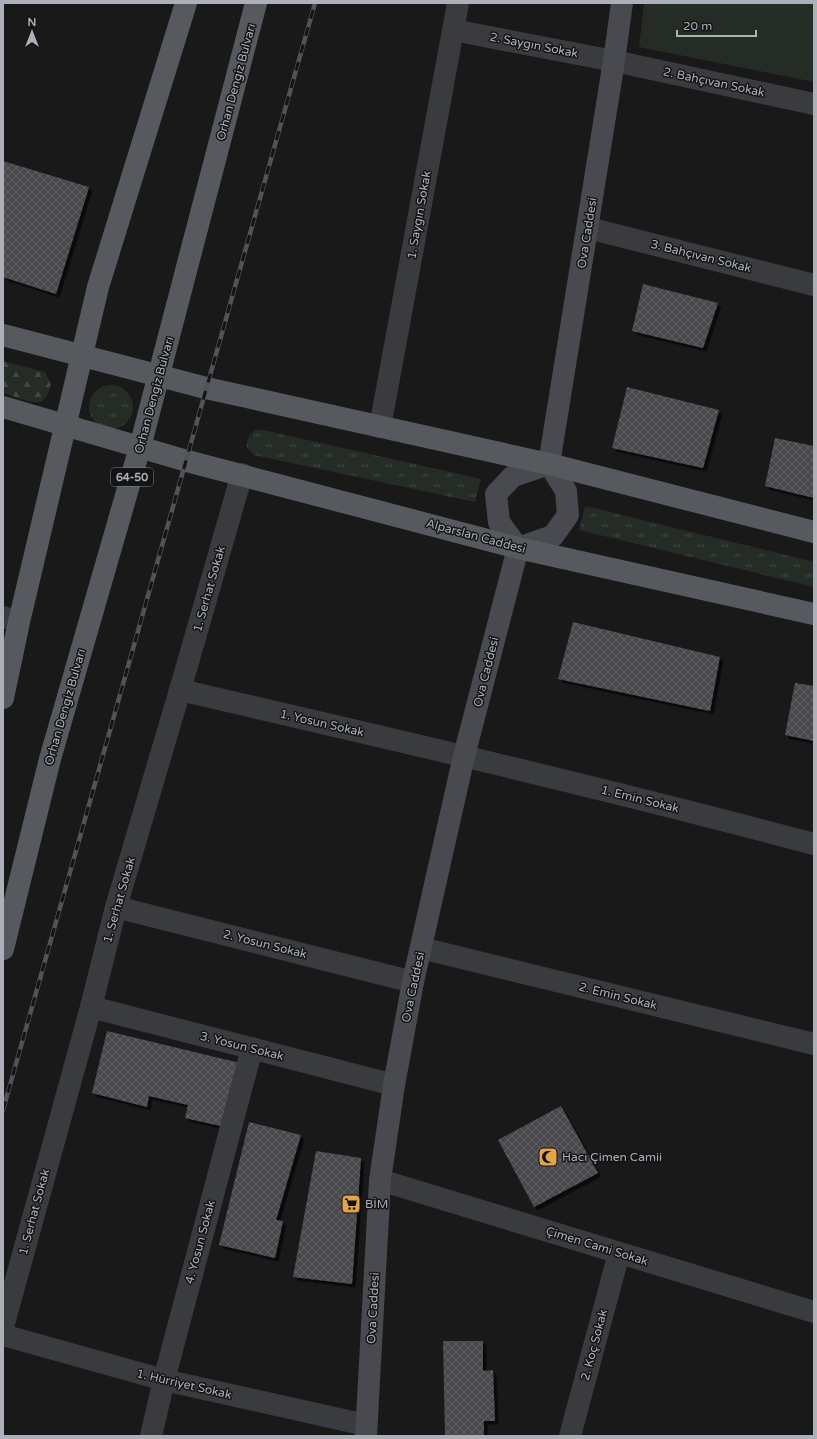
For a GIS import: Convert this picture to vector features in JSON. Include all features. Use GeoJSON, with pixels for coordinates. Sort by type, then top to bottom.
{"type":"FeatureCollection","features":[{"type":"Feature","properties":{"kind":"main road"},"geometry":{"type":"LineString","coordinates":[[3,698],[11,620],[66,425],[98,286],[186,3]]}},
{"type":"Feature","properties":{"kind":"main road","name":"Orhan Dengiz Bulvarı"},"geometry":{"type":"LineString","coordinates":[[3,949],[50,759],[140,447],[256,3]]}},
{"type":"Feature","properties":{"kind":"main road"},"geometry":{"type":"LineString","coordinates":[[3,335],[206,388],[549,464],[814,532]]}},
{"type":"Feature","properties":{"kind":"main road","name":"Alparslan Caddesi"},"geometry":{"type":"LineString","coordinates":[[3,407],[187,461],[242,474],[518,548],[814,614]]}},
{"type":"Feature","properties":{"kind":"street","name":"1. Saygın Sokak"},"geometry":{"type":"LineString","coordinates":[[380,427],[458,3]]}},
{"type":"Feature","properties":{"kind":"street","name":"Ova Caddesi"},"geometry":{"type":"LineString","coordinates":[[549,464],[588,228],[622,3]]}},
{"type":"Feature","properties":{"kind":"street","name":"2. Saygın Sokak"},"geometry":{"type":"LineString","coordinates":[[453,30],[614,61]]}},
{"type":"Feature","properties":{"kind":"street","name":"2. Bahçıvan Sokak"},"geometry":{"type":"LineString","coordinates":[[614,61],[814,104]]}},
{"type":"Feature","properties":{"kind":"street","name":"3. Bahçıvan Sokak"},"geometry":{"type":"LineString","coordinates":[[588,228],[814,285]]}},
{"type":"Feature","properties":{"kind":"street"},"geometry":{"type":"LineString","coordinates":[[549,464],[566,491],[568,515],[553,536],[518,548],[498,522],[496,494],[513,476],[549,464]]}},
{"type":"Feature","properties":{"kind":"street","name":"1. Serhat Sokak"},"geometry":{"type":"LineString","coordinates":[[3,1327],[116,907],[242,474]]}},
{"type":"Feature","properties":{"kind":"street","name":"Ova Caddesi"},"geometry":{"type":"LineString","coordinates":[[366,1430],[380,1180],[394,1085],[413,982],[464,756],[518,548]]}},
{"type":"Feature","properties":{"kind":"street","name":"1. Yosun Sokak"},"geometry":{"type":"LineString","coordinates":[[180,690],[464,756]]}},
{"type":"Feature","properties":{"kind":"street","name":"1. Emin Sokak"},"geometry":{"type":"LineString","coordinates":[[464,756],[690,811],[814,844]]}},
{"type":"Feature","properties":{"kind":"street","name":"2. Yosun Sokak"},"geometry":{"type":"LineString","coordinates":[[116,907],[413,982]]}},
{"type":"Feature","properties":{"kind":"street","name":"2. Emin Sokak"},"geometry":{"type":"LineString","coordinates":[[421,948],[814,1044]]}},
{"type":"Feature","properties":{"kind":"street","name":"3. Yosun Sokak"},"geometry":{"type":"LineString","coordinates":[[90,1007],[394,1085]]}},
{"type":"Feature","properties":{"kind":"street","name":"4. Yosun Sokak"},"geometry":{"type":"LineString","coordinates":[[151,1436],[164,1380],[252,1048]]}},
{"type":"Feature","properties":{"kind":"street","name":"Çimen Cami Sokak"},"geometry":{"type":"LineString","coordinates":[[380,1180],[814,1312]]}},
{"type":"Feature","properties":{"kind":"street","name":"2. Koç Sokak"},"geometry":{"type":"LineString","coordinates":[[570,1436],[619,1253]]}},
{"type":"Feature","properties":{"kind":"street","name":"1. Hürriyet Sokak"},"geometry":{"type":"LineString","coordinates":[[3,1335],[164,1380],[366,1430]]}},
{"type":"Feature","properties":{"kind":"green space"},"geometry":{"type":"Polygon","coordinates":[[[644,3],[814,3],[814,82],[639,47],[644,3]]]}},
{"type":"Feature","properties":{"kind":"green space"},"geometry":{"type":"Polygon","coordinates":[[[3,361],[45,372],[51,384],[46,398],[39,402],[34,402],[3,393],[3,361]]]}},
{"type":"Feature","properties":{"kind":"green space"},"geometry":{"type":"Polygon","coordinates":[[[107,385],[115,385],[120,386],[127,391],[132,398],[132,416],[127,423],[120,428],[107,429],[99,426],[92,419],[89,411],[89,403],[92,395],[99,388],[107,385]]]}},
{"type":"Feature","properties":{"kind":"green space"},"geometry":{"type":"Polygon","coordinates":[[[256,430],[263,430],[481,479],[475,502],[254,455],[247,448],[247,442],[256,430]]]}},
{"type":"Feature","properties":{"kind":"green space"},"geometry":{"type":"Polygon","coordinates":[[[585,506],[814,562],[814,587],[579,530],[585,506]]]}},
{"type":"Feature","properties":{"kind":"building"},"geometry":{"type":"Polygon","coordinates":[[[3,161],[89,187],[56,294],[3,277],[3,161]]]}},
{"type":"Feature","properties":{"kind":"building"},"geometry":{"type":"Polygon","coordinates":[[[643,284],[718,303],[703,348],[632,331],[643,284]]]}},
{"type":"Feature","properties":{"kind":"building"},"geometry":{"type":"Polygon","coordinates":[[[627,387],[719,410],[703,468],[612,448],[627,387]]]}},
{"type":"Feature","properties":{"kind":"building"},"geometry":{"type":"Polygon","coordinates":[[[775,438],[814,446],[814,498],[765,486],[775,438]]]}},
{"type":"Feature","properties":{"kind":"building"},"geometry":{"type":"Polygon","coordinates":[[[573,622],[720,657],[710,711],[558,679],[573,622]]]}},
{"type":"Feature","properties":{"kind":"building"},"geometry":{"type":"Polygon","coordinates":[[[795,683],[814,686],[814,741],[785,735],[795,683]]]}},
{"type":"Feature","properties":{"kind":"building"},"geometry":{"type":"Polygon","coordinates":[[[107,1031],[240,1063],[225,1127],[185,1118],[188,1105],[149,1096],[147,1107],[92,1093],[107,1031]]]}},
{"type":"Feature","properties":{"kind":"building","name":"Hacı Çimen Camii"},"geometry":{"type":"Polygon","coordinates":[[[561,1106],[598,1173],[534,1207],[498,1140],[561,1106]]]}},
{"type":"Feature","properties":{"kind":"building"},"geometry":{"type":"Polygon","coordinates":[[[249,1122],[301,1135],[276,1220],[283,1221],[275,1258],[219,1245],[249,1122]]]}},
{"type":"Feature","properties":{"kind":"building"},"geometry":{"type":"Polygon","coordinates":[[[316,1151],[361,1158],[352,1284],[293,1277],[316,1151]]]}},
{"type":"Feature","properties":{"kind":"building"},"geometry":{"type":"Polygon","coordinates":[[[443,1341],[483,1341],[483,1371],[493,1370],[495,1421],[484,1421],[484,1436],[445,1436],[443,1341]]]}},
{"type":"Feature","properties":{"kind":"railway"},"geometry":{"type":"LineString","coordinates":[[3,1110],[315,3]]}},
{"type":"Feature","properties":{"kind":"place","name":"Hacı Çimen Camii"},"geometry":{"type":"Point","coordinates":[548,1157]}},
{"type":"Feature","properties":{"kind":"place","name":"BİM"},"geometry":{"type":"Point","coordinates":[351,1204]}}]}
